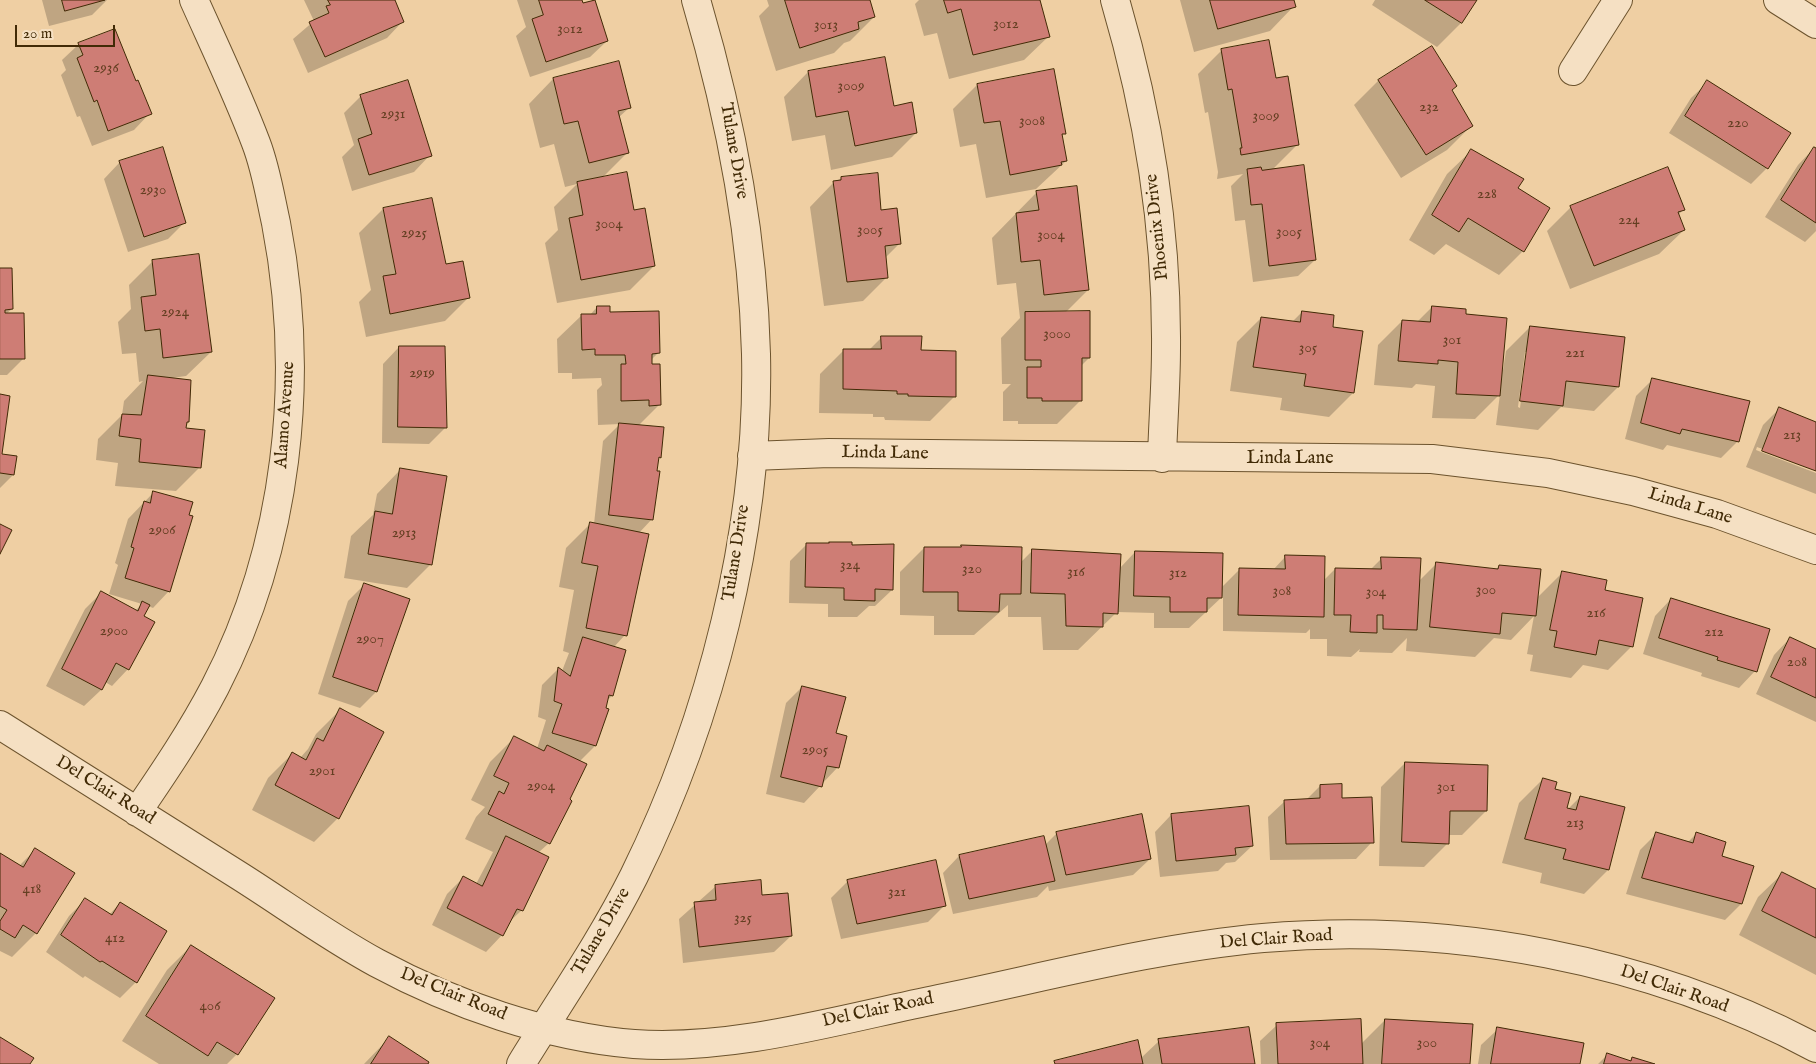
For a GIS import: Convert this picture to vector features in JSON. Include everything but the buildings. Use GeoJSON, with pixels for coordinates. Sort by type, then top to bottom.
{"type":"FeatureCollection","features":[{"type":"Feature","properties":{"kind":"street","name":"Alamo Avenue"},"geometry":{"type":"LineString","coordinates":[[137,812],[185,741],[216,686],[241,627],[262,568],[282,481],[290,406],[290,342],[284,267],[267,180],[257,144],[194,0]]}},
{"type":"Feature","properties":{"kind":"street","name":"Tulane Drive"},"geometry":{"type":"LineString","coordinates":[[521,1064],[595,949],[634,876],[668,802],[697,725],[730,599],[741,546],[752,456],[756,355],[750,262],[738,170],[719,78],[696,0]]}},
{"type":"Feature","properties":{"kind":"street","name":"Phoenix Drive"},"geometry":{"type":"LineString","coordinates":[[1115,0],[1127,41],[1149,149],[1163,259],[1166,348],[1162,458]]}},
{"type":"Feature","properties":{"kind":"street"},"geometry":{"type":"LineString","coordinates":[[1573,71],[1618,0]]}},
{"type":"Feature","properties":{"kind":"street"},"geometry":{"type":"LineString","coordinates":[[1778,0],[1816,24]]}},
{"type":"Feature","properties":{"kind":"street","name":"Linda Lane"},"geometry":{"type":"LineString","coordinates":[[752,456],[829,454],[1432,460],[1548,473],[1633,491],[1717,514],[1816,550]]}},
{"type":"Feature","properties":{"kind":"street","name":"Del Clair Road"},"geometry":{"type":"LineString","coordinates":[[0,725],[377,963],[478,1009],[543,1029],[630,1044],[676,1045],[749,1038],[1164,952],[1263,938],[1366,934],[1453,939],[1538,951],[1623,971],[1704,998],[1816,1048]]}}]}
